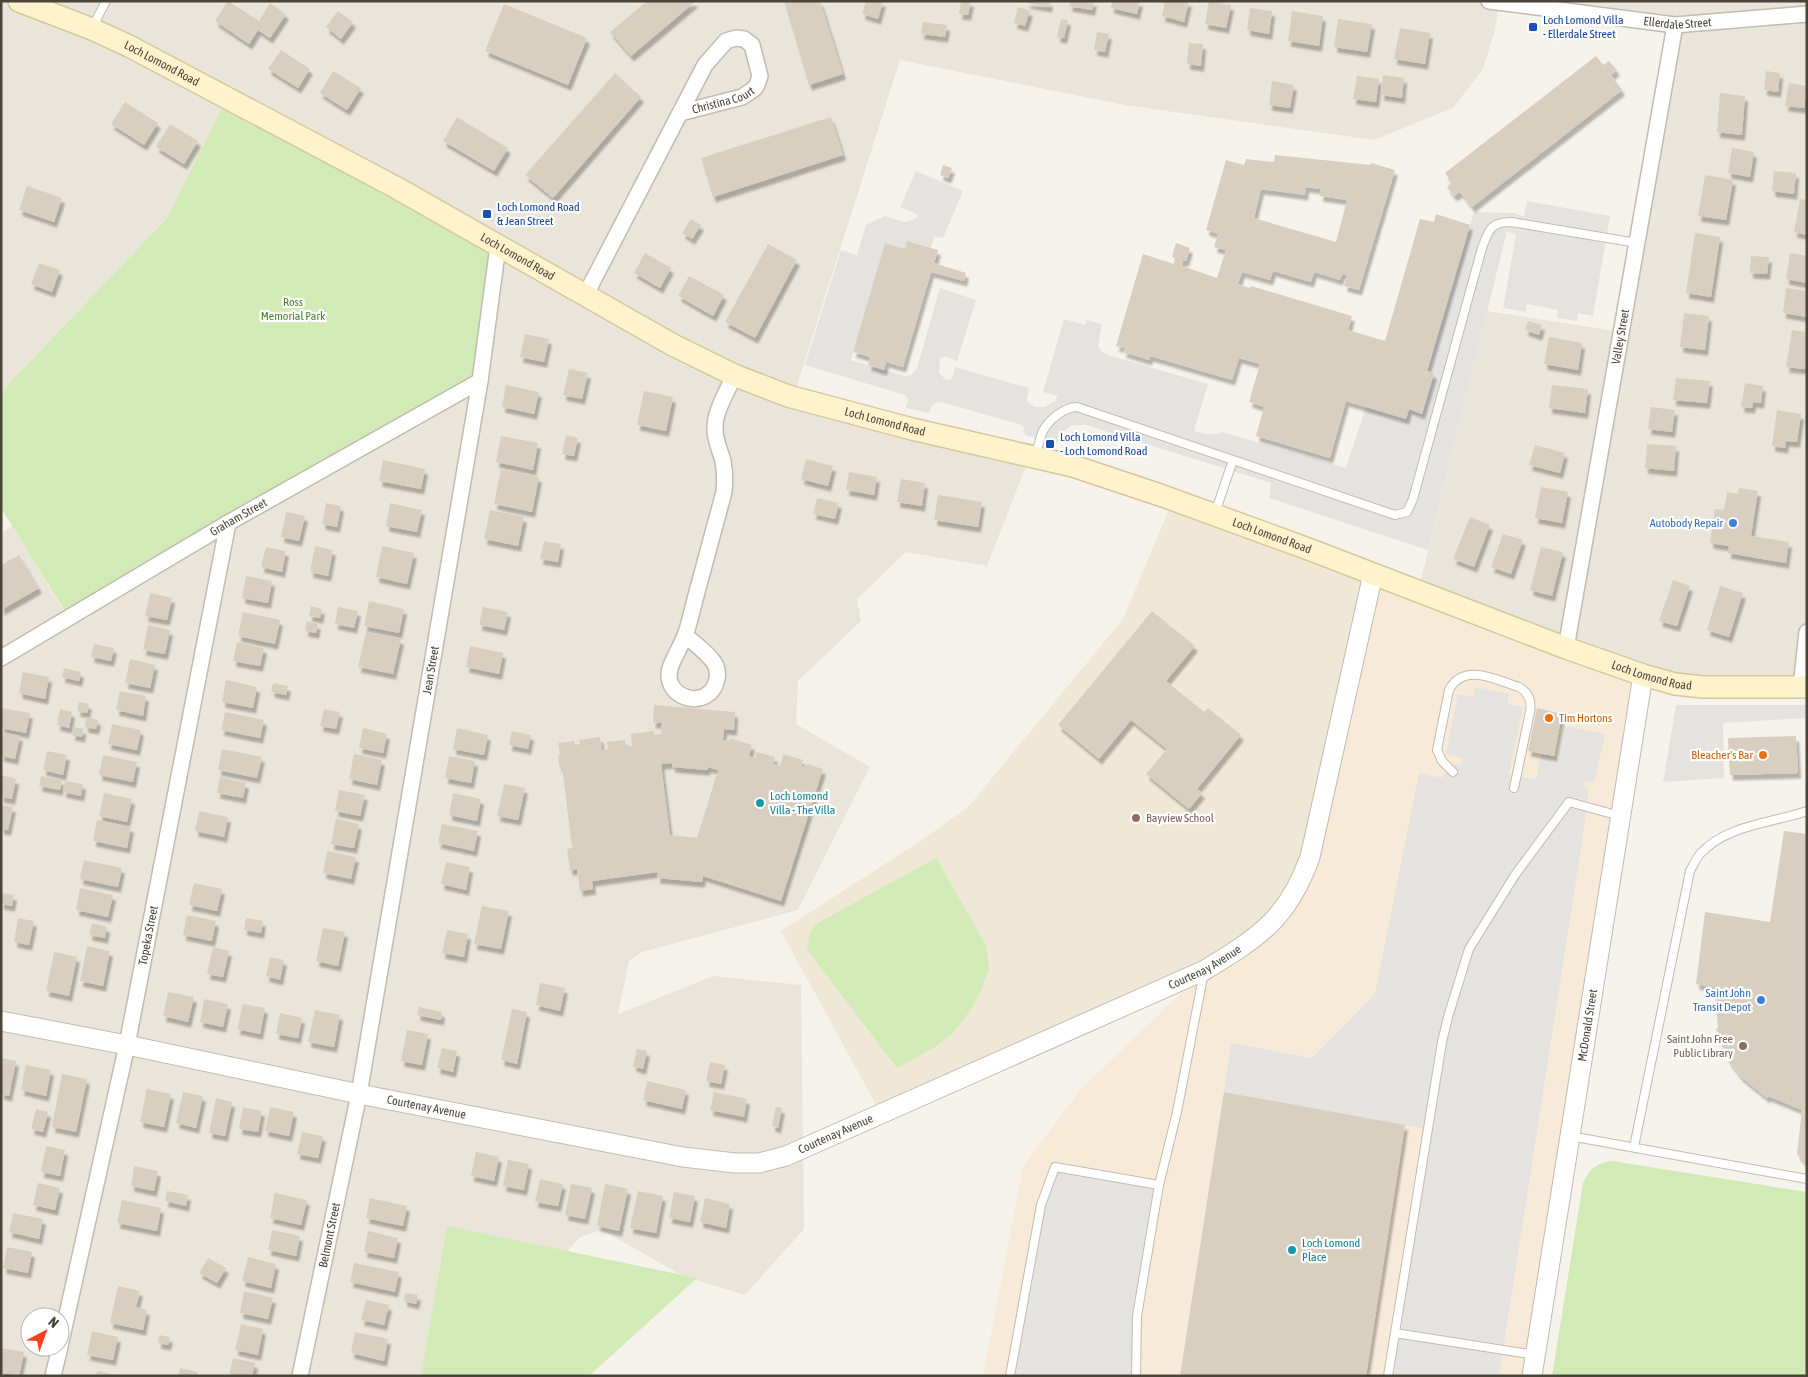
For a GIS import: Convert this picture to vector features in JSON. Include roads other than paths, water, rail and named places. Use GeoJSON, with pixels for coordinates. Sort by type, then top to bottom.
{"type":"FeatureCollection","features":[{"type":"Feature","properties":{"kind":"main road","name":"Loch Lomond Road"},"geometry":{"type":"LineString","coordinates":[[19,1],[92,29],[129,46],[338,157],[586,294],[673,345],[734,375],[805,402],[912,430],[1073,466],[1215,515],[1566,648],[1643,675],[1675,684],[1703,687],[1804,687]]}},
{"type":"Feature","properties":{"kind":"street","name":"Ellerdale Street"},"geometry":{"type":"LineString","coordinates":[[1490,1],[1675,25],[1807,14]]}},
{"type":"Feature","properties":{"kind":"street","name":"Valley Street"},"geometry":{"type":"LineString","coordinates":[[1566,648],[1675,25]]}},
{"type":"Feature","properties":{"kind":"street","name":"Christina Court"},"geometry":{"type":"LineString","coordinates":[[586,294],[680,113],[706,65],[726,42],[736,38],[744,39],[752,45],[760,76],[757,85],[751,92],[742,97],[680,113]]}},
{"type":"Feature","properties":{"kind":"street","name":"Jean Street"},"geometry":{"type":"LineString","coordinates":[[359,1094],[480,381],[498,246]]}},
{"type":"Feature","properties":{"kind":"street"},"geometry":{"type":"LineString","coordinates":[[685,635],[724,492],[724,471],[714,425],[734,375]]}},
{"type":"Feature","properties":{"kind":"street","name":"Graham Street"},"geometry":{"type":"LineString","coordinates":[[1,658],[228,523],[480,381]]}},
{"type":"Feature","properties":{"kind":"street","name":"Topeka Street"},"geometry":{"type":"LineString","coordinates":[[69,1307],[127,1045],[228,523]]}},
{"type":"Feature","properties":{"kind":"street","name":"Courtenay Avenue"},"geometry":{"type":"LineString","coordinates":[[1,1021],[684,1158],[735,1163],[759,1163],[786,1156],[1205,970],[1257,937],[1275,920],[1290,901],[1301,882],[1310,857],[1373,574]]}},
{"type":"Feature","properties":{"kind":"street"},"geometry":{"type":"LineString","coordinates":[[1804,687],[1807,632]]}},
{"type":"Feature","properties":{"kind":"street","name":"McDonald Street"},"geometry":{"type":"LineString","coordinates":[[1532,1376],[1643,675]]}},
{"type":"Feature","properties":{"kind":"street","name":"Belmont Street"},"geometry":{"type":"LineString","coordinates":[[300,1376],[359,1094]]}},
{"type":"Feature","properties":{"kind":"street","name":"Topeka Street"},"geometry":{"type":"LineString","coordinates":[[53,1376],[57,1357]]}},
{"type":"Feature","properties":{"kind":"lane"},"geometry":{"type":"LineString","coordinates":[[92,29],[106,1]]}},
{"type":"Feature","properties":{"kind":"lane"},"geometry":{"type":"LineString","coordinates":[[1035,457],[1045,427],[1064,410],[1077,407],[1396,515],[1407,512],[1413,499],[1482,248],[1487,234],[1493,226],[1500,222],[1511,222],[1637,242]]}},
{"type":"Feature","properties":{"kind":"lane"},"geometry":{"type":"LineString","coordinates":[[1215,515],[1233,460]]}},
{"type":"Feature","properties":{"kind":"lane"},"geometry":{"type":"LineString","coordinates":[[1453,772],[1442,761],[1437,750],[1449,690],[1454,682],[1462,676],[1478,674],[1519,687],[1523,689],[1530,700],[1530,712],[1514,788]]}},
{"type":"Feature","properties":{"kind":"lane"},"geometry":{"type":"LineString","coordinates":[[1388,1376],[1442,1042],[1469,950],[1515,875],[1569,802],[1621,816]]}},
{"type":"Feature","properties":{"kind":"lane"},"geometry":{"type":"LineString","coordinates":[[1634,1147],[1690,871],[1700,854],[1716,841],[1733,832],[1807,811]]}},
{"type":"Feature","properties":{"kind":"lane"},"geometry":{"type":"LineString","coordinates":[[1136,1376],[1137,1316],[1159,1185],[1177,1112],[1205,970]]}},
{"type":"Feature","properties":{"kind":"lane"},"geometry":{"type":"LineString","coordinates":[[1570,1136],[1807,1179]]}},
{"type":"Feature","properties":{"kind":"lane"},"geometry":{"type":"LineString","coordinates":[[1010,1376],[1041,1205],[1056,1167],[1159,1185]]}},
{"type":"Feature","properties":{"kind":"lane"},"geometry":{"type":"LineString","coordinates":[[1395,1333],[1536,1355]]}},
{"type":"Feature","properties":{"kind":"place","name":"Loch Lomond Villa - Ellerdale Street"},"geometry":{"type":"Point","coordinates":[1533,27]}},
{"type":"Feature","properties":{"kind":"place","name":"Loch Lomond Road & Jean Street"},"geometry":{"type":"Point","coordinates":[487,214]}},
{"type":"Feature","properties":{"kind":"place","name":"Loch Lomond Villa - Loch Lomond Road"},"geometry":{"type":"Point","coordinates":[1050,444]}},
{"type":"Feature","properties":{"kind":"place","name":"Autobody Repair"},"geometry":{"type":"Point","coordinates":[1733,523]}},
{"type":"Feature","properties":{"kind":"place","name":"Tim Hortons"},"geometry":{"type":"Point","coordinates":[1549,718]}},
{"type":"Feature","properties":{"kind":"place","name":"Bleacher's Bar"},"geometry":{"type":"Point","coordinates":[1763,755]}},
{"type":"Feature","properties":{"kind":"place","name":"Loch Lomond Villa - The Villa"},"geometry":{"type":"Point","coordinates":[760,803]}},
{"type":"Feature","properties":{"kind":"place","name":"Bayview School"},"geometry":{"type":"Point","coordinates":[1136,818]}},
{"type":"Feature","properties":{"kind":"place","name":"Saint John Transit Depot"},"geometry":{"type":"Point","coordinates":[1761,1000]}},
{"type":"Feature","properties":{"kind":"place","name":"Saint John Free Public Library"},"geometry":{"type":"Point","coordinates":[1743,1046]}},
{"type":"Feature","properties":{"kind":"place","name":"Loch Lomond Place"},"geometry":{"type":"Point","coordinates":[1292,1250]}},
{"type":"Feature","properties":{"kind":"park label","name":"Ross Memorial Park"},"geometry":{"type":"Point","coordinates":[293,309]}}]}
